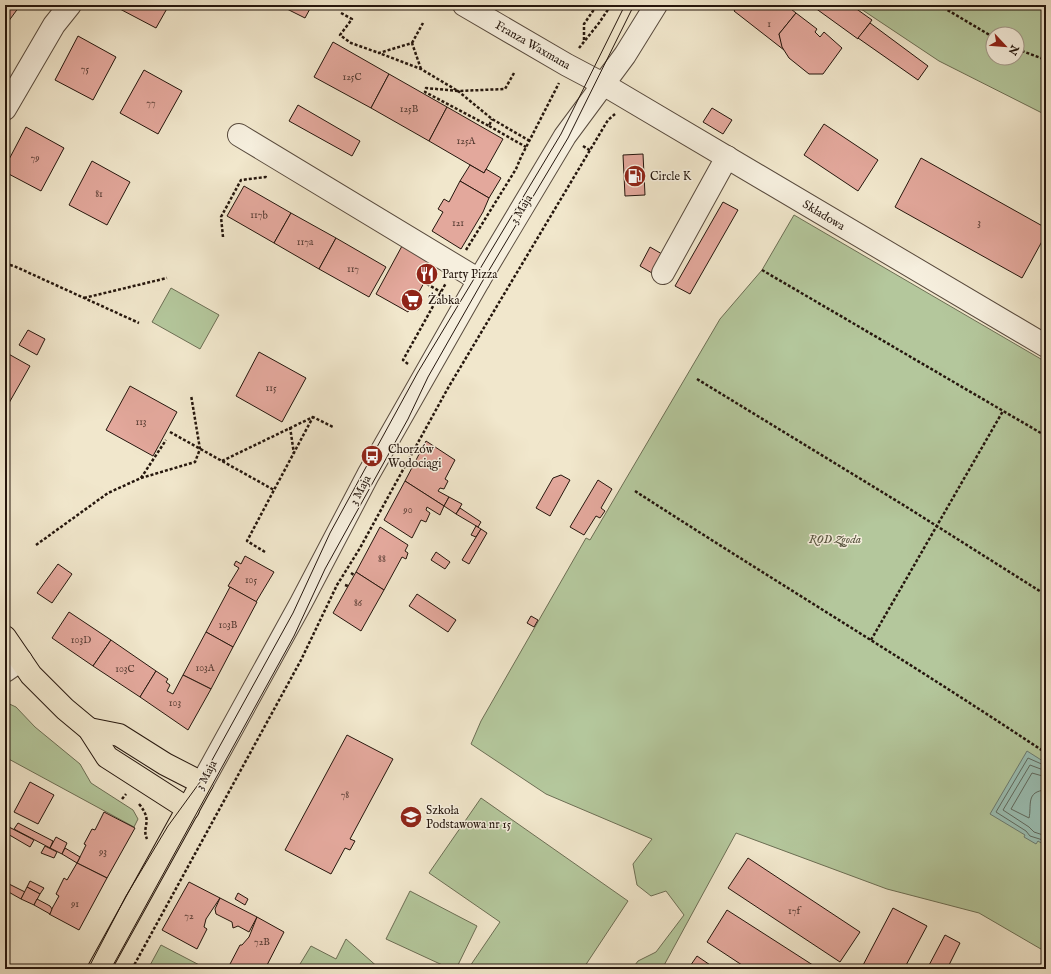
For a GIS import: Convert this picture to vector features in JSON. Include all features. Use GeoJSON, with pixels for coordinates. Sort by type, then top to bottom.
{"type":"FeatureCollection","features":[{"type":"Feature","properties":{"kind":"main road"},"geometry":{"type":"LineString","coordinates":[[5,637],[13,666],[48,693],[89,729],[107,758],[188,809]]}},
{"type":"Feature","properties":{"kind":"main road"},"geometry":{"type":"LineString","coordinates":[[89,729],[119,735],[165,764],[202,783]]}},
{"type":"Feature","properties":{"kind":"main road","name":"3 Maja"},"geometry":{"type":"LineString","coordinates":[[99,969],[202,783]]}},
{"type":"Feature","properties":{"kind":"street"},"geometry":{"type":"LineString","coordinates":[[5,109],[54,25],[70,5]]}},
{"type":"Feature","properties":{"kind":"street","name":"Franza Waxmana"},"geometry":{"type":"LineString","coordinates":[[464,5],[567,65],[603,84]]}},
{"type":"Feature","properties":{"kind":"street","name":"3 Maja"},"geometry":{"type":"LineString","coordinates":[[202,783],[302,604],[368,475],[479,280],[565,136],[625,55],[656,5]]}},
{"type":"Feature","properties":{"kind":"street","name":"Składowa"},"geometry":{"type":"LineString","coordinates":[[603,84],[1046,346]]}},
{"type":"Feature","properties":{"kind":"street"},"geometry":{"type":"LineString","coordinates":[[239,135],[479,280]]}},
{"type":"Feature","properties":{"kind":"street"},"geometry":{"type":"LineString","coordinates":[[663,273],[727,157]]}},
{"type":"Feature","properties":{"kind":"path"},"geometry":{"type":"LineString","coordinates":[[584,40],[584,24],[597,5]]}},
{"type":"Feature","properties":{"kind":"path"},"geometry":{"type":"LineString","coordinates":[[403,360],[456,266],[516,169],[567,65],[611,5]]}},
{"type":"Feature","properties":{"kind":"path"},"geometry":{"type":"LineString","coordinates":[[939,5],[985,32]]}},
{"type":"Feature","properties":{"kind":"path"},"geometry":{"type":"LineString","coordinates":[[341,13],[352,19],[340,35],[351,43],[421,69],[458,91],[492,119],[530,141]]}},
{"type":"Feature","properties":{"kind":"path"},"geometry":{"type":"LineString","coordinates":[[379,53],[412,43],[423,23]]}},
{"type":"Feature","properties":{"kind":"path"},"geometry":{"type":"LineString","coordinates":[[412,43],[421,69]]}},
{"type":"Feature","properties":{"kind":"path"},"geometry":{"type":"LineString","coordinates":[[1025,52],[1046,60]]}},
{"type":"Feature","properties":{"kind":"path"},"geometry":{"type":"LineString","coordinates":[[514,73],[505,89],[458,91],[426,88],[425,92],[526,147]]}},
{"type":"Feature","properties":{"kind":"path"},"geometry":{"type":"LineString","coordinates":[[132,969],[301,660],[337,585],[360,548],[448,388],[608,120],[614,114],[621,112]]}},
{"type":"Feature","properties":{"kind":"path"},"geometry":{"type":"LineString","coordinates":[[489,126],[492,119]]}},
{"type":"Feature","properties":{"kind":"path"},"geometry":{"type":"LineString","coordinates":[[223,237],[221,216],[241,180],[266,177],[272,181]]}},
{"type":"Feature","properties":{"kind":"path"},"geometry":{"type":"LineString","coordinates":[[5,264],[14,266],[139,323]]}},
{"type":"Feature","properties":{"kind":"path"},"geometry":{"type":"LineString","coordinates":[[434,270],[427,284],[441,292]]}},
{"type":"Feature","properties":{"kind":"path"},"geometry":{"type":"LineString","coordinates":[[762,270],[1046,436]]}},
{"type":"Feature","properties":{"kind":"path"},"geometry":{"type":"LineString","coordinates":[[83,298],[167,278]]}},
{"type":"Feature","properties":{"kind":"path"},"geometry":{"type":"LineString","coordinates":[[697,378],[936,525],[1046,595]]}},
{"type":"Feature","properties":{"kind":"path"},"geometry":{"type":"LineString","coordinates":[[36,545],[101,497],[141,478],[194,462],[200,449],[192,395]]}},
{"type":"Feature","properties":{"kind":"path"},"geometry":{"type":"LineString","coordinates":[[871,640],[1003,410]]}},
{"type":"Feature","properties":{"kind":"path"},"geometry":{"type":"LineString","coordinates":[[222,461],[313,417]]}},
{"type":"Feature","properties":{"kind":"path"},"geometry":{"type":"LineString","coordinates":[[313,417],[333,428]]}},
{"type":"Feature","properties":{"kind":"path"},"geometry":{"type":"LineString","coordinates":[[265,552],[246,541],[294,455],[313,417]]}},
{"type":"Feature","properties":{"kind":"path"},"geometry":{"type":"LineString","coordinates":[[290,427],[294,455]]}},
{"type":"Feature","properties":{"kind":"path"},"geometry":{"type":"LineString","coordinates":[[170,432],[274,490]]}},
{"type":"Feature","properties":{"kind":"path"},"geometry":{"type":"LineString","coordinates":[[141,478],[166,440]]}},
{"type":"Feature","properties":{"kind":"path"},"geometry":{"type":"LineString","coordinates":[[634,490],[1046,753]]}},
{"type":"Feature","properties":{"kind":"path"},"geometry":{"type":"LineString","coordinates":[[122,799],[126,794],[132,798]]}},
{"type":"Feature","properties":{"kind":"path"},"geometry":{"type":"LineString","coordinates":[[138,802],[146,812],[147,824],[145,834],[150,845]]}},
{"type":"Feature","properties":{"kind":"green space"},"geometry":{"type":"Polygon","coordinates":[[[855,5],[1046,5],[1046,115],[939,61],[855,5]]]}},
{"type":"Feature","properties":{"kind":"green space","name":"ROD Zgoda"},"geometry":{"type":"Polygon","coordinates":[[[794,215],[1046,362],[1046,952],[979,913],[887,889],[736,833],[662,969],[632,969],[638,961],[656,952],[684,915],[666,891],[651,896],[637,885],[633,864],[652,839],[546,794],[471,744],[481,721],[586,538],[590,540],[720,319],[762,270],[794,215]]]}},
{"type":"Feature","properties":{"kind":"green space"},"geometry":{"type":"Polygon","coordinates":[[[171,288],[219,315],[200,349],[152,322],[171,288]]]}},
{"type":"Feature","properties":{"kind":"green space"},"geometry":{"type":"Polygon","coordinates":[[[5,702],[16,707],[35,727],[80,764],[91,783],[133,810],[138,819],[134,827],[5,757],[5,702]]]}},
{"type":"Feature","properties":{"kind":"green space"},"geometry":{"type":"Polygon","coordinates":[[[481,798],[628,901],[583,969],[468,969],[500,922],[429,873],[481,798]]]}},
{"type":"Feature","properties":{"kind":"green space"},"geometry":{"type":"Polygon","coordinates":[[[410,891],[477,926],[456,969],[451,969],[386,939],[410,891]]]}},
{"type":"Feature","properties":{"kind":"green space"},"geometry":{"type":"Polygon","coordinates":[[[346,939],[380,969],[297,969],[311,946],[336,959],[346,939]]]}},
{"type":"Feature","properties":{"kind":"green space"},"geometry":{"type":"Polygon","coordinates":[[[161,945],[207,969],[148,969],[161,945]]]}},
{"type":"Feature","properties":{"kind":"water"},"geometry":{"type":"Polygon","coordinates":[[[1027,751],[1046,763],[1046,802],[1043,810],[1046,815],[1046,846],[1038,841],[1036,844],[1024,837],[1025,835],[990,814],[1027,751]]]}},
{"type":"Feature","properties":{"kind":"building"},"geometry":{"type":"Polygon","coordinates":[[[5,5],[19,7],[8,22],[5,20],[5,5]]]}},
{"type":"Feature","properties":{"kind":"building"},"geometry":{"type":"Polygon","coordinates":[[[119,5],[169,5],[156,28],[118,8],[119,5]]]}},
{"type":"Feature","properties":{"kind":"building"},"geometry":{"type":"Polygon","coordinates":[[[279,5],[312,5],[305,18],[279,5]]]}},
{"type":"Feature","properties":{"kind":"building"},"geometry":{"type":"Polygon","coordinates":[[[733,5],[786,5],[796,13],[779,34],[784,50],[734,11],[736,8],[733,5]]]}},
{"type":"Feature","properties":{"kind":"building"},"geometry":{"type":"Polygon","coordinates":[[[811,5],[851,5],[872,20],[858,39],[811,5]]]}},
{"type":"Feature","properties":{"kind":"building"},"geometry":{"type":"Polygon","coordinates":[[[796,13],[817,29],[815,32],[820,37],[824,32],[842,48],[823,74],[809,74],[789,58],[782,47],[779,34],[796,13]]]}},
{"type":"Feature","properties":{"kind":"building"},"geometry":{"type":"Polygon","coordinates":[[[870,23],[928,66],[918,80],[858,38],[870,23]]]}},
{"type":"Feature","properties":{"kind":"building"},"geometry":{"type":"Polygon","coordinates":[[[78,36],[116,57],[93,100],[55,80],[78,36]]]}},
{"type":"Feature","properties":{"kind":"building"},"geometry":{"type":"Polygon","coordinates":[[[333,42],[389,74],[371,108],[314,77],[333,42]]]}},
{"type":"Feature","properties":{"kind":"building"},"geometry":{"type":"Polygon","coordinates":[[[144,70],[182,91],[158,134],[120,113],[144,70]]]}},
{"type":"Feature","properties":{"kind":"building"},"geometry":{"type":"Polygon","coordinates":[[[389,74],[447,107],[429,141],[371,108],[389,74]]]}},
{"type":"Feature","properties":{"kind":"building"},"geometry":{"type":"Polygon","coordinates":[[[298,105],[360,141],[352,156],[289,121],[298,105]]]}},
{"type":"Feature","properties":{"kind":"building"},"geometry":{"type":"Polygon","coordinates":[[[447,107],[503,139],[484,173],[429,141],[447,107]]]}},
{"type":"Feature","properties":{"kind":"building"},"geometry":{"type":"Polygon","coordinates":[[[712,108],[732,120],[723,134],[703,122],[712,108]]]}},
{"type":"Feature","properties":{"kind":"building"},"geometry":{"type":"Polygon","coordinates":[[[824,124],[878,160],[858,191],[804,155],[824,124]]]}},
{"type":"Feature","properties":{"kind":"building"},"geometry":{"type":"Polygon","coordinates":[[[26,127],[64,148],[41,191],[5,172],[5,167],[26,127]]]}},
{"type":"Feature","properties":{"kind":"building"},"geometry":{"type":"Polygon","coordinates":[[[643,154],[645,195],[625,196],[623,155],[643,154]]]}},
{"type":"Feature","properties":{"kind":"building"},"geometry":{"type":"Polygon","coordinates":[[[921,158],[1046,228],[1046,234],[1022,278],[895,207],[921,158]]]}},
{"type":"Feature","properties":{"kind":"building"},"geometry":{"type":"Polygon","coordinates":[[[92,161],[130,182],[107,225],[69,205],[92,161]]]}},
{"type":"Feature","properties":{"kind":"building"},"geometry":{"type":"Polygon","coordinates":[[[470,165],[484,173],[486,169],[501,178],[489,198],[460,181],[470,165]]]}},
{"type":"Feature","properties":{"kind":"building"},"geometry":{"type":"Polygon","coordinates":[[[460,181],[489,198],[483,212],[461,249],[432,231],[443,212],[438,209],[444,199],[449,202],[460,181]]]}},
{"type":"Feature","properties":{"kind":"building"},"geometry":{"type":"Polygon","coordinates":[[[244,186],[291,213],[274,243],[227,216],[244,186]]]}},
{"type":"Feature","properties":{"kind":"building"},"geometry":{"type":"Polygon","coordinates":[[[723,202],[738,210],[690,294],[675,286],[723,202]]]}},
{"type":"Feature","properties":{"kind":"building"},"geometry":{"type":"Polygon","coordinates":[[[291,213],[336,238],[319,269],[274,243],[291,213]]]}},
{"type":"Feature","properties":{"kind":"building"},"geometry":{"type":"Polygon","coordinates":[[[336,238],[386,267],[369,297],[319,269],[336,238]]]}},
{"type":"Feature","properties":{"kind":"building"},"geometry":{"type":"Polygon","coordinates":[[[402,246],[434,265],[415,299],[422,303],[418,310],[411,306],[408,312],[376,294],[402,246]]]}},
{"type":"Feature","properties":{"kind":"building"},"geometry":{"type":"Polygon","coordinates":[[[650,247],[662,254],[652,273],[640,266],[650,247]]]}},
{"type":"Feature","properties":{"kind":"building"},"geometry":{"type":"Polygon","coordinates":[[[28,330],[45,339],[37,355],[19,345],[28,330]]]}},
{"type":"Feature","properties":{"kind":"building"},"geometry":{"type":"Polygon","coordinates":[[[5,352],[30,366],[5,410],[5,352]]]}},
{"type":"Feature","properties":{"kind":"building"},"geometry":{"type":"Polygon","coordinates":[[[259,352],[306,378],[282,422],[236,396],[259,352]]]}},
{"type":"Feature","properties":{"kind":"building"},"geometry":{"type":"Polygon","coordinates":[[[130,386],[177,412],[153,456],[106,430],[130,386]]]}},
{"type":"Feature","properties":{"kind":"building"},"geometry":{"type":"Polygon","coordinates":[[[426,441],[455,460],[445,479],[448,481],[444,489],[440,488],[438,491],[449,497],[444,506],[405,481],[426,441]]]}},
{"type":"Feature","properties":{"kind":"building"},"geometry":{"type":"Polygon","coordinates":[[[561,475],[570,480],[550,516],[536,508],[553,478],[561,475]]]}},
{"type":"Feature","properties":{"kind":"building"},"geometry":{"type":"Polygon","coordinates":[[[598,480],[612,489],[601,508],[605,511],[600,518],[596,516],[584,535],[570,527],[598,480]]]}},
{"type":"Feature","properties":{"kind":"building"},"geometry":{"type":"Polygon","coordinates":[[[405,481],[444,506],[440,515],[427,507],[426,510],[430,513],[426,522],[421,520],[412,538],[384,520],[405,481]]]}},
{"type":"Feature","properties":{"kind":"building"},"geometry":{"type":"Polygon","coordinates":[[[449,497],[462,504],[456,514],[444,506],[449,497]]]}},
{"type":"Feature","properties":{"kind":"building"},"geometry":{"type":"Polygon","coordinates":[[[460,508],[481,522],[478,527],[456,514],[460,508]]]}},
{"type":"Feature","properties":{"kind":"building"},"geometry":{"type":"Polygon","coordinates":[[[476,526],[481,529],[476,537],[471,535],[476,526]]]}},
{"type":"Feature","properties":{"kind":"building"},"geometry":{"type":"Polygon","coordinates":[[[380,527],[408,545],[405,551],[408,553],[406,559],[402,557],[384,590],[356,572],[380,527]]]}},
{"type":"Feature","properties":{"kind":"building"},"geometry":{"type":"Polygon","coordinates":[[[481,529],[487,533],[469,564],[462,560],[481,529]]]}},
{"type":"Feature","properties":{"kind":"building"},"geometry":{"type":"Polygon","coordinates":[[[436,552],[450,562],[445,569],[431,560],[436,552]]]}},
{"type":"Feature","properties":{"kind":"building"},"geometry":{"type":"Polygon","coordinates":[[[245,556],[274,572],[256,602],[228,586],[239,568],[234,565],[236,561],[241,564],[245,556]]]}},
{"type":"Feature","properties":{"kind":"building"},"geometry":{"type":"Polygon","coordinates":[[[58,564],[72,574],[52,603],[37,593],[58,564]]]}},
{"type":"Feature","properties":{"kind":"building"},"geometry":{"type":"Polygon","coordinates":[[[356,572],[384,590],[361,631],[333,613],[356,572]]]}},
{"type":"Feature","properties":{"kind":"building"},"geometry":{"type":"Polygon","coordinates":[[[230,587],[257,602],[233,647],[206,632],[230,587]]]}},
{"type":"Feature","properties":{"kind":"building"},"geometry":{"type":"Polygon","coordinates":[[[417,594],[456,620],[448,632],[409,606],[417,594]]]}},
{"type":"Feature","properties":{"kind":"building"},"geometry":{"type":"Polygon","coordinates":[[[69,612],[111,640],[93,666],[52,638],[69,612]]]}},
{"type":"Feature","properties":{"kind":"building"},"geometry":{"type":"Polygon","coordinates":[[[531,616],[538,620],[534,627],[527,623],[531,616]]]}},
{"type":"Feature","properties":{"kind":"building"},"geometry":{"type":"Polygon","coordinates":[[[206,632],[233,647],[211,689],[183,675],[206,632]]]}},
{"type":"Feature","properties":{"kind":"building"},"geometry":{"type":"Polygon","coordinates":[[[111,640],[156,671],[140,697],[93,666],[111,640]]]}},
{"type":"Feature","properties":{"kind":"building"},"geometry":{"type":"Polygon","coordinates":[[[156,671],[168,679],[166,682],[170,685],[167,691],[173,694],[183,675],[211,689],[188,730],[140,697],[156,671]]]}},
{"type":"Feature","properties":{"kind":"building"},"geometry":{"type":"Polygon","coordinates":[[[347,735],[393,759],[350,839],[355,841],[350,850],[345,848],[331,874],[285,850],[347,735]]]}},
{"type":"Feature","properties":{"kind":"building"},"geometry":{"type":"Polygon","coordinates":[[[30,782],[54,795],[38,824],[14,812],[30,782]]]}},
{"type":"Feature","properties":{"kind":"building"},"geometry":{"type":"Polygon","coordinates":[[[104,812],[135,828],[107,878],[77,863],[86,845],[84,844],[92,829],[95,830],[104,812]]]}},
{"type":"Feature","properties":{"kind":"building"},"geometry":{"type":"Polygon","coordinates":[[[18,823],[53,841],[50,848],[14,829],[18,823]]]}},
{"type":"Feature","properties":{"kind":"building"},"geometry":{"type":"Polygon","coordinates":[[[9,827],[34,840],[30,847],[6,833],[9,827]]]}},
{"type":"Feature","properties":{"kind":"building"},"geometry":{"type":"Polygon","coordinates":[[[56,837],[67,843],[62,854],[50,848],[56,837]]]}},
{"type":"Feature","properties":{"kind":"building"},"geometry":{"type":"Polygon","coordinates":[[[45,846],[57,852],[54,858],[41,853],[45,846]]]}},
{"type":"Feature","properties":{"kind":"building"},"geometry":{"type":"Polygon","coordinates":[[[65,848],[80,857],[77,863],[62,854],[65,848]]]}},
{"type":"Feature","properties":{"kind":"building"},"geometry":{"type":"Polygon","coordinates":[[[748,858],[860,932],[840,962],[728,888],[748,858]]]}},
{"type":"Feature","properties":{"kind":"building"},"geometry":{"type":"Polygon","coordinates":[[[77,863],[107,878],[79,930],[49,914],[59,896],[56,894],[64,878],[67,880],[77,863]]]}},
{"type":"Feature","properties":{"kind":"building"},"geometry":{"type":"Polygon","coordinates":[[[30,881],[44,888],[40,894],[27,887],[30,881]]]}},
{"type":"Feature","properties":{"kind":"building"},"geometry":{"type":"Polygon","coordinates":[[[5,882],[25,892],[21,899],[5,890],[5,882]]]}},
{"type":"Feature","properties":{"kind":"building"},"geometry":{"type":"Polygon","coordinates":[[[189,882],[220,898],[206,919],[204,927],[207,929],[197,949],[162,930],[189,882]]]}},
{"type":"Feature","properties":{"kind":"building"},"geometry":{"type":"Polygon","coordinates":[[[27,887],[40,894],[34,905],[21,899],[27,887]]]}},
{"type":"Feature","properties":{"kind":"building"},"geometry":{"type":"Polygon","coordinates":[[[238,893],[248,899],[245,905],[235,899],[238,893]]]}},
{"type":"Feature","properties":{"kind":"building"},"geometry":{"type":"Polygon","coordinates":[[[220,898],[257,917],[249,932],[238,926],[233,928],[232,922],[216,914],[215,909],[220,898]]]}},
{"type":"Feature","properties":{"kind":"building"},"geometry":{"type":"Polygon","coordinates":[[[37,899],[50,906],[52,909],[50,914],[34,905],[37,899]]]}},
{"type":"Feature","properties":{"kind":"building"},"geometry":{"type":"Polygon","coordinates":[[[893,908],[927,926],[904,969],[861,969],[893,908]]]}},
{"type":"Feature","properties":{"kind":"building"},"geometry":{"type":"Polygon","coordinates":[[[727,910],[819,969],[748,969],[707,942],[727,910]]]}},
{"type":"Feature","properties":{"kind":"building"},"geometry":{"type":"Polygon","coordinates":[[[257,917],[284,932],[265,969],[233,969],[229,966],[240,945],[242,945],[249,937],[257,917]]]}},
{"type":"Feature","properties":{"kind":"building"},"geometry":{"type":"Polygon","coordinates":[[[945,935],[960,943],[947,969],[927,969],[945,935]]]}},
{"type":"Feature","properties":{"kind":"building"},"geometry":{"type":"Polygon","coordinates":[[[697,956],[716,969],[688,969],[697,956]]]}},
{"type":"Feature","properties":{"kind":"tram line"},"geometry":{"type":"LineString","coordinates":[[88,969],[126,896],[168,826],[200,782],[293,613],[330,533],[418,372],[561,134],[625,5]]}},
{"type":"Feature","properties":{"kind":"tram line"},"geometry":{"type":"LineString","coordinates":[[111,969],[294,636],[325,569],[408,419],[428,377],[482,282],[568,138],[634,5]]}},
{"type":"Feature","properties":{"kind":"place","name":"Circle K"},"geometry":{"type":"Point","coordinates":[635,176]}},
{"type":"Feature","properties":{"kind":"place","name":"Party Pizza"},"geometry":{"type":"Point","coordinates":[427,274]}},
{"type":"Feature","properties":{"kind":"place","name":"Żabka"},"geometry":{"type":"Point","coordinates":[412,300]}},
{"type":"Feature","properties":{"kind":"place","name":"Chorzów Wodociągi"},"geometry":{"type":"Point","coordinates":[372,456]}},
{"type":"Feature","properties":{"kind":"place","name":"Szkoła Podstawowa nr 15"},"geometry":{"type":"Point","coordinates":[411,817]}}]}
